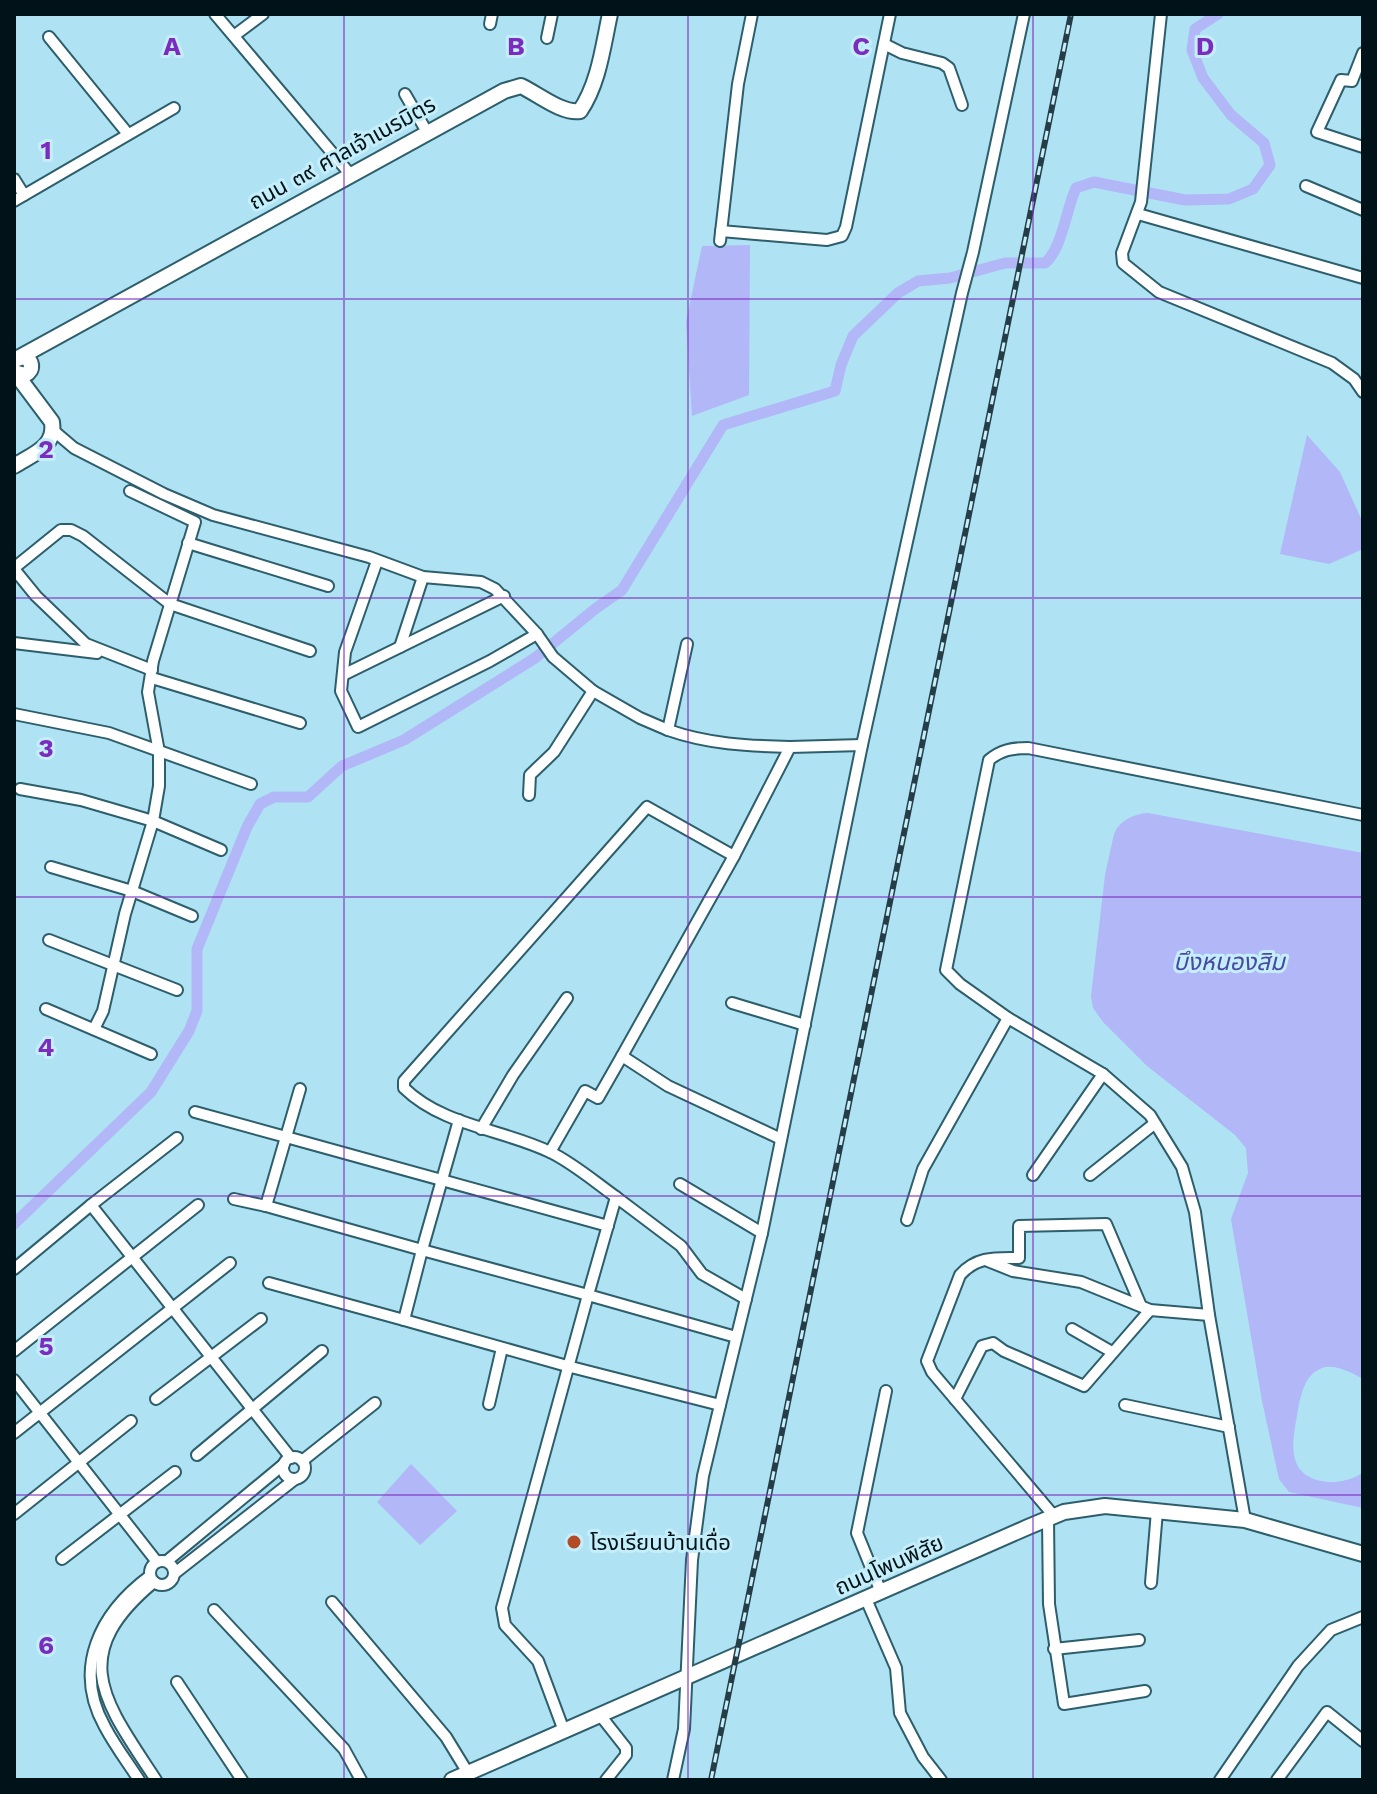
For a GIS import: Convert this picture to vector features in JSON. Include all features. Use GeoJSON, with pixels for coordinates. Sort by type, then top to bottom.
{"type":"FeatureCollection","features":[{"type":"Feature","properties":{"kind":"street"},"geometry":{"type":"LineString","coordinates":[[215,14],[350,174]]}},
{"type":"Feature","properties":{"kind":"street"},"geometry":{"type":"LineString","coordinates":[[235,35],[263,14]]}},
{"type":"Feature","properties":{"kind":"street"},"geometry":{"type":"LineString","coordinates":[[547,38],[552,14]]}},
{"type":"Feature","properties":{"kind":"street","name":"ถนน ๓๙ ศาลเจ้าเนรมิตร"},"geometry":{"type":"LineString","coordinates":[[21,366],[40,345],[504,91],[521,86],[566,109],[580,111],[589,98],[610,14]]}},
{"type":"Feature","properties":{"kind":"street"},"geometry":{"type":"LineString","coordinates":[[752,14],[738,84],[720,236],[827,240],[842,236],[846,227],[890,14]]}},
{"type":"Feature","properties":{"kind":"street"},"geometry":{"type":"LineString","coordinates":[[673,1780],[684,1729],[692,1560],[703,1476],[762,1233],[862,745],[1024,14]]}},
{"type":"Feature","properties":{"kind":"street"},"geometry":{"type":"LineString","coordinates":[[1161,14],[1141,202],[1122,253],[1123,263],[1159,292],[1332,363],[1354,379],[1363,392]]}},
{"type":"Feature","properties":{"kind":"street"},"geometry":{"type":"LineString","coordinates":[[49,37],[128,134]]}},
{"type":"Feature","properties":{"kind":"street"},"geometry":{"type":"LineString","coordinates":[[884,44],[949,68],[962,105]]}},
{"type":"Feature","properties":{"kind":"street"},"geometry":{"type":"LineString","coordinates":[[1363,53],[1357,83],[1341,80],[1317,132],[1363,147]]}},
{"type":"Feature","properties":{"kind":"street"},"geometry":{"type":"LineString","coordinates":[[405,94],[427,132]]}},
{"type":"Feature","properties":{"kind":"street"},"geometry":{"type":"LineString","coordinates":[[14,179],[19,198],[174,108]]}},
{"type":"Feature","properties":{"kind":"street"},"geometry":{"type":"LineString","coordinates":[[1306,186],[1363,210]]}},
{"type":"Feature","properties":{"kind":"street"},"geometry":{"type":"LineString","coordinates":[[1138,214],[1363,278]]}},
{"type":"Feature","properties":{"kind":"street"},"geometry":{"type":"LineString","coordinates":[[14,466],[48,445],[54,431],[21,366]]}},
{"type":"Feature","properties":{"kind":"street"},"geometry":{"type":"LineString","coordinates":[[54,431],[74,448],[213,515],[423,577],[481,582],[504,596],[550,653],[593,691],[668,730],[739,746],[862,745]]}},
{"type":"Feature","properties":{"kind":"street"},"geometry":{"type":"LineString","coordinates":[[94,1029],[103,1011],[132,891],[153,821],[159,786],[159,752],[148,692],[195,522],[130,491]]}},
{"type":"Feature","properties":{"kind":"street"},"geometry":{"type":"LineString","coordinates":[[300,723],[152,674],[86,644],[14,569],[61,530],[71,530],[170,604],[310,651]]}},
{"type":"Feature","properties":{"kind":"street"},"geometry":{"type":"LineString","coordinates":[[188,543],[328,586]]}},
{"type":"Feature","properties":{"kind":"street"},"geometry":{"type":"LineString","coordinates":[[377,561],[345,652],[341,691],[358,727],[539,636]]}},
{"type":"Feature","properties":{"kind":"street"},"geometry":{"type":"LineString","coordinates":[[400,647],[423,577]]}},
{"type":"Feature","properties":{"kind":"street"},"geometry":{"type":"LineString","coordinates":[[343,675],[504,596]]}},
{"type":"Feature","properties":{"kind":"street"},"geometry":{"type":"LineString","coordinates":[[14,643],[111,655]]}},
{"type":"Feature","properties":{"kind":"street"},"geometry":{"type":"LineString","coordinates":[[668,730],[687,644]]}},
{"type":"Feature","properties":{"kind":"street"},"geometry":{"type":"LineString","coordinates":[[529,795],[530,775],[554,752],[593,691]]}},
{"type":"Feature","properties":{"kind":"street"},"geometry":{"type":"LineString","coordinates":[[14,714],[109,733],[251,784]]}},
{"type":"Feature","properties":{"kind":"street"},"geometry":{"type":"LineString","coordinates":[[550,1152],[585,1091],[598,1098],[734,856],[790,747]]}},
{"type":"Feature","properties":{"kind":"street"},"geometry":{"type":"LineString","coordinates":[[1245,1520],[1209,1315],[1195,1212],[1182,1167],[1150,1115],[1103,1074],[1008,1018],[960,984],[946,970],[989,760],[997,753],[1028,748],[1363,815]]}},
{"type":"Feature","properties":{"kind":"street"},"geometry":{"type":"LineString","coordinates":[[20,789],[81,800],[153,821],[221,850]]}},
{"type":"Feature","properties":{"kind":"street"},"geometry":{"type":"LineString","coordinates":[[734,856],[647,807],[404,1081],[404,1088],[420,1104],[550,1152],[681,1246],[702,1274],[746,1299]]}},
{"type":"Feature","properties":{"kind":"street"},"geometry":{"type":"LineString","coordinates":[[51,867],[132,891],[192,916]]}},
{"type":"Feature","properties":{"kind":"street"},"geometry":{"type":"LineString","coordinates":[[49,940],[177,990]]}},
{"type":"Feature","properties":{"kind":"street"},"geometry":{"type":"LineString","coordinates":[[481,1129],[513,1075],[567,998]]}},
{"type":"Feature","properties":{"kind":"street"},"geometry":{"type":"LineString","coordinates":[[732,1003],[805,1025]]}},
{"type":"Feature","properties":{"kind":"street"},"geometry":{"type":"LineString","coordinates":[[46,1009],[151,1054]]}},
{"type":"Feature","properties":{"kind":"street"},"geometry":{"type":"LineString","coordinates":[[907,1220],[923,1169],[1008,1018]]}},
{"type":"Feature","properties":{"kind":"street"},"geometry":{"type":"LineString","coordinates":[[622,1056],[668,1086],[781,1139]]}},
{"type":"Feature","properties":{"kind":"street"},"geometry":{"type":"LineString","coordinates":[[1033,1175],[1103,1074]]}},
{"type":"Feature","properties":{"kind":"street"},"geometry":{"type":"LineString","coordinates":[[266,1206],[300,1089]]}},
{"type":"Feature","properties":{"kind":"street"},"geometry":{"type":"LineString","coordinates":[[195,1112],[608,1226]]}},
{"type":"Feature","properties":{"kind":"street"},"geometry":{"type":"LineString","coordinates":[[404,1320],[459,1120]]}},
{"type":"Feature","properties":{"kind":"street"},"geometry":{"type":"LineString","coordinates":[[1090,1175],[1154,1124]]}},
{"type":"Feature","properties":{"kind":"street"},"geometry":{"type":"LineString","coordinates":[[14,1269],[177,1138]]}},
{"type":"Feature","properties":{"kind":"street"},"geometry":{"type":"LineString","coordinates":[[680,1184],[762,1233]]}},
{"type":"Feature","properties":{"kind":"street"},"geometry":{"type":"LineString","coordinates":[[564,1731],[538,1661],[505,1625],[502,1608],[616,1197]]}},
{"type":"Feature","properties":{"kind":"street"},"geometry":{"type":"LineString","coordinates":[[234,1199],[736,1337]]}},
{"type":"Feature","properties":{"kind":"street"},"geometry":{"type":"LineString","coordinates":[[91,1205],[292,1461],[304,1472],[175,1573],[168,1585],[162,1586],[152,1579],[150,1569],[292,1461],[375,1403]]}},
{"type":"Feature","properties":{"kind":"street"},"geometry":{"type":"LineString","coordinates":[[14,1351],[198,1205]]}},
{"type":"Feature","properties":{"kind":"street"},"geometry":{"type":"LineString","coordinates":[[1145,1308],[1106,1224],[1019,1226],[1019,1258],[981,1259],[960,1275],[927,1361],[932,1372],[1051,1518],[1049,1604],[1064,1704],[1145,1691]]}},
{"type":"Feature","properties":{"kind":"street"},"geometry":{"type":"LineString","coordinates":[[981,1259],[1013,1271],[1081,1282],[1145,1308],[1209,1315]]}},
{"type":"Feature","properties":{"kind":"street"},"geometry":{"type":"LineString","coordinates":[[14,1433],[230,1263]]}},
{"type":"Feature","properties":{"kind":"street"},"geometry":{"type":"LineString","coordinates":[[269,1283],[720,1405]]}},
{"type":"Feature","properties":{"kind":"street"},"geometry":{"type":"LineString","coordinates":[[955,1399],[982,1346],[988,1343],[1084,1386],[1145,1308]]}},
{"type":"Feature","properties":{"kind":"street"},"geometry":{"type":"LineString","coordinates":[[156,1399],[261,1319]]}},
{"type":"Feature","properties":{"kind":"street"},"geometry":{"type":"LineString","coordinates":[[1072,1329],[1112,1352]]}},
{"type":"Feature","properties":{"kind":"street"},"geometry":{"type":"LineString","coordinates":[[489,1404],[502,1348]]}},
{"type":"Feature","properties":{"kind":"street"},"geometry":{"type":"LineString","coordinates":[[197,1455],[322,1351]]}},
{"type":"Feature","properties":{"kind":"street"},"geometry":{"type":"LineString","coordinates":[[14,1380],[119,1513],[162,1562],[173,1566],[175,1573]]}},
{"type":"Feature","properties":{"kind":"street"},"geometry":{"type":"LineString","coordinates":[[881,1592],[857,1533],[886,1391]]}},
{"type":"Feature","properties":{"kind":"street"},"geometry":{"type":"LineString","coordinates":[[1125,1405],[1229,1427]]}},
{"type":"Feature","properties":{"kind":"street"},"geometry":{"type":"LineString","coordinates":[[14,1514],[131,1421]]}},
{"type":"Feature","properties":{"kind":"street"},"geometry":{"type":"LineString","coordinates":[[292,1461],[285,1473],[295,1479]]}},
{"type":"Feature","properties":{"kind":"street"},"geometry":{"type":"LineString","coordinates":[[62,1559],[175,1472]]}},
{"type":"Feature","properties":{"kind":"street","name":"ถนนโพนพิสัย"},"geometry":{"type":"LineString","coordinates":[[452,1780],[1080,1508],[1105,1506],[1245,1520],[1363,1554]]}},
{"type":"Feature","properties":{"kind":"street"},"geometry":{"type":"LineString","coordinates":[[1151,1583],[1157,1511]]}},
{"type":"Feature","properties":{"kind":"street"},"geometry":{"type":"LineString","coordinates":[[224,1512],[234,1525]]}},
{"type":"Feature","properties":{"kind":"street"},"geometry":{"type":"LineString","coordinates":[[139,1780],[105,1727],[92,1692],[91,1676],[93,1656],[115,1607],[152,1579]]}},
{"type":"Feature","properties":{"kind":"street"},"geometry":{"type":"LineString","coordinates":[[152,1579],[128,1604],[111,1629],[101,1671],[102,1685],[115,1717],[156,1780]]}},
{"type":"Feature","properties":{"kind":"street"},"geometry":{"type":"LineString","coordinates":[[866,1599],[896,1668],[900,1713],[923,1757],[941,1780]]}},
{"type":"Feature","properties":{"kind":"street"},"geometry":{"type":"LineString","coordinates":[[332,1602],[446,1737],[468,1773]]}},
{"type":"Feature","properties":{"kind":"street"},"geometry":{"type":"LineString","coordinates":[[214,1610],[344,1749],[361,1780]]}},
{"type":"Feature","properties":{"kind":"street"},"geometry":{"type":"LineString","coordinates":[[1220,1780],[1298,1666],[1331,1630],[1363,1617]]}},
{"type":"Feature","properties":{"kind":"street"},"geometry":{"type":"LineString","coordinates":[[1054,1649],[1139,1640]]}},
{"type":"Feature","properties":{"kind":"street"},"geometry":{"type":"LineString","coordinates":[[177,1682],[242,1780]]}},
{"type":"Feature","properties":{"kind":"street"},"geometry":{"type":"LineString","coordinates":[[1277,1780],[1327,1712],[1363,1741]]}},
{"type":"Feature","properties":{"kind":"street"},"geometry":{"type":"LineString","coordinates":[[600,1715],[626,1748],[624,1760],[606,1780]]}},
{"type":"Feature","properties":{"kind":"water"},"geometry":{"type":"Polygon","coordinates":[[[750,245],[749,395],[692,416],[686,322],[702,246],[750,245]]]}},
{"type":"Feature","properties":{"kind":"water"},"geometry":{"type":"Polygon","coordinates":[[[1307,435],[1340,472],[1363,523],[1363,549],[1329,564],[1280,554],[1307,435]]]}},
{"type":"Feature","properties":{"kind":"water","name":"บึงหนองสิม"},"geometry":{"type":"Polygon","coordinates":[[[1148,813],[1363,853],[1363,1379],[1332,1367],[1322,1368],[1310,1376],[1300,1402],[1293,1449],[1299,1467],[1315,1479],[1342,1481],[1363,1472],[1363,1508],[1289,1492],[1279,1479],[1262,1401],[1231,1219],[1248,1173],[1246,1148],[1235,1135],[1147,1066],[1093,1008],[1091,996],[1105,875],[1114,834],[1128,819],[1148,813]]]}},
{"type":"Feature","properties":{"kind":"water"},"geometry":{"type":"Polygon","coordinates":[[[411,1464],[457,1511],[420,1545],[377,1502],[411,1464]]]}},
{"type":"Feature","properties":{"kind":"waterway"},"geometry":{"type":"LineString","coordinates":[[14,1224],[151,1092],[189,1031],[197,1011],[197,949],[247,827],[260,804],[274,797],[308,797],[342,766],[404,740],[535,658],[622,590],[723,425],[835,391],[853,336],[898,293],[918,281],[950,278],[1005,263],[1045,263],[1060,239],[1076,188],[1094,182],[1185,200],[1229,199],[1253,189],[1270,165],[1264,143],[1231,115],[1203,78],[1192,50],[1195,29],[1218,14]]}},
{"type":"Feature","properties":{"kind":"railway"},"geometry":{"type":"LineString","coordinates":[[711,1780],[1071,14]]}},
{"type":"Feature","properties":{"kind":"place","name":"โรงเรียนบ้านเดื่อ"},"geometry":{"type":"Point","coordinates":[574,1542]}}]}
